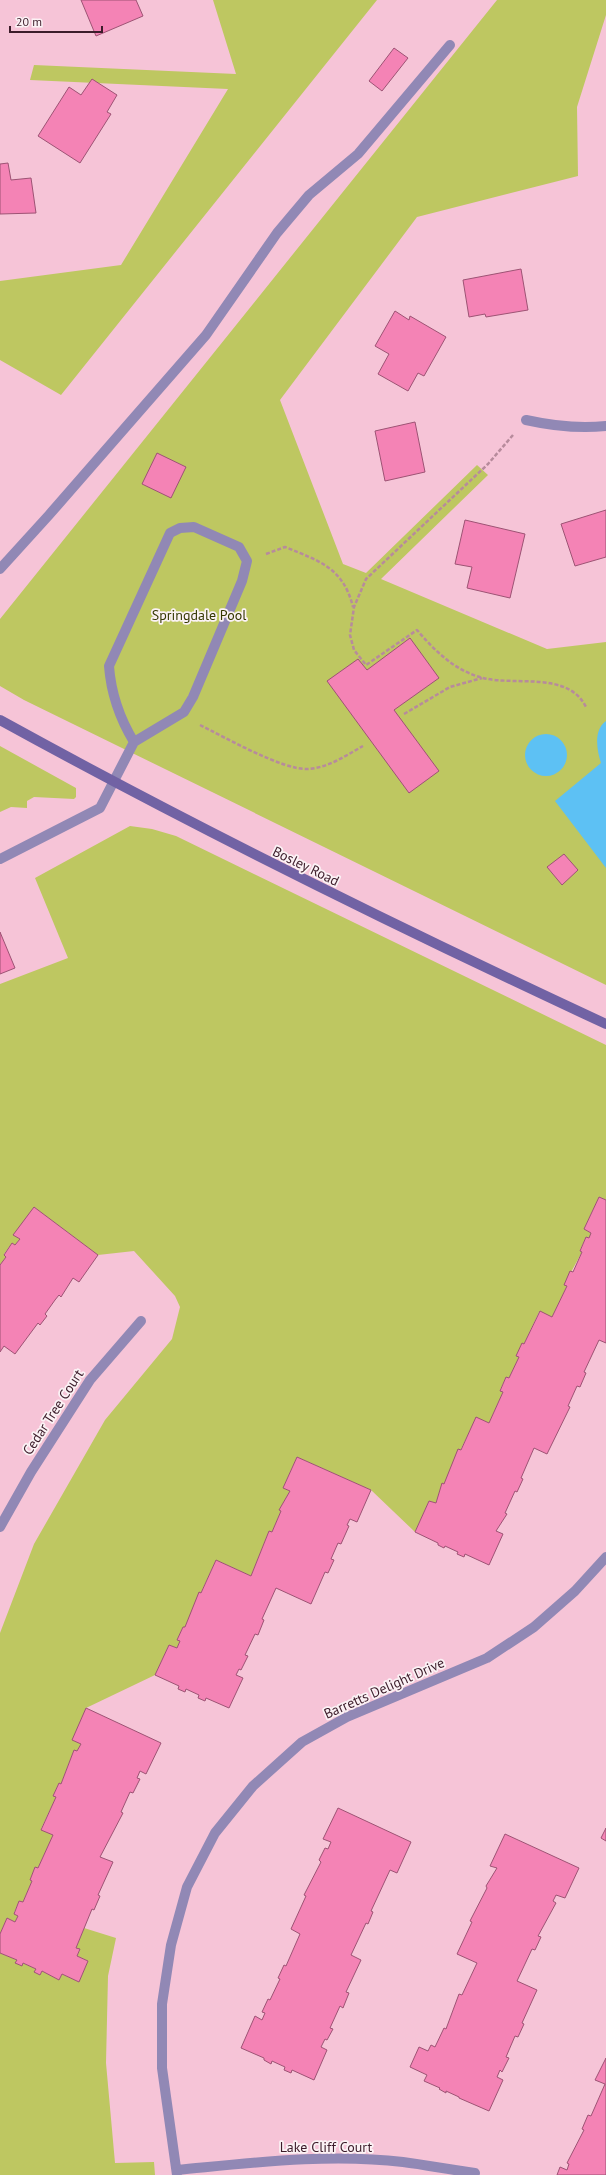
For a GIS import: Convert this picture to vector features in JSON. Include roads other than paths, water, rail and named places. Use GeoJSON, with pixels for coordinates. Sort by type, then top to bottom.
{"type":"FeatureCollection","features":[{"type":"Feature","properties":{"kind":"street"},"geometry":{"type":"LineString","coordinates":[[0,569],[49,516],[206,335],[277,233],[309,195],[358,154],[450,45]]}},
{"type":"Feature","properties":{"kind":"street"},"geometry":{"type":"LineString","coordinates":[[526,420],[554,426],[590,428],[606,426]]}},
{"type":"Feature","properties":{"kind":"street"},"geometry":{"type":"LineString","coordinates":[[0,859],[100,808],[134,742],[184,712],[193,697],[242,581],[247,561],[239,547],[194,527],[180,528],[170,533],[109,666],[110,682],[116,703],[125,727],[134,742]]}},
{"type":"Feature","properties":{"kind":"street","name":"Bosley Road"},"geometry":{"type":"LineString","coordinates":[[0,720],[113,782],[262,860],[606,1024]]}},
{"type":"Feature","properties":{"kind":"street","name":"Cedar Tree Court"},"geometry":{"type":"LineString","coordinates":[[0,1527],[31,1472],[90,1380],[141,1321]]}},
{"type":"Feature","properties":{"kind":"street","name":"Barretts Delight Drive"},"geometry":{"type":"LineString","coordinates":[[177,2173],[162,2068],[162,2004],[171,1945],[187,1887],[215,1833],[253,1786],[302,1742],[347,1717],[487,1658],[534,1627],[575,1591],[606,1557]]}},
{"type":"Feature","properties":{"kind":"street","name":"Lake Cliff Court"},"geometry":{"type":"LineString","coordinates":[[177,2173],[261,2162],[331,2159],[402,2162],[475,2174]]}},
{"type":"Feature","properties":{"kind":"water"},"geometry":{"type":"Polygon","coordinates":[[[606,721],[606,868],[555,801],[601,763],[597,741],[599,730],[606,721]]]}},
{"type":"Feature","properties":{"kind":"water"},"geometry":{"type":"Polygon","coordinates":[[[542,734],[550,734],[558,737],[564,743],[567,755],[564,767],[558,773],[550,776],[542,776],[534,773],[528,767],[525,759],[525,751],[528,743],[534,737],[542,734]]]}},
{"type":"Feature","properties":{"kind":"park label","name":"Springdale Pool"},"geometry":{"type":"Point","coordinates":[199,615]}}]}
